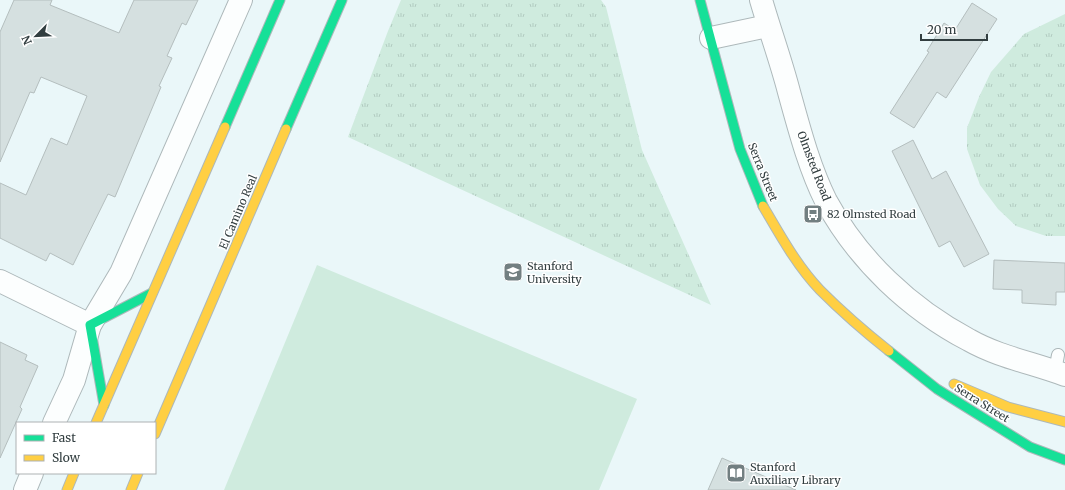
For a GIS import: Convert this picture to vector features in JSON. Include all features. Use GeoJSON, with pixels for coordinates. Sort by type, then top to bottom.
{"type":"FeatureCollection","features":[{"type":"Feature","properties":{"kind":"main road"},"geometry":{"type":"LineString","coordinates":[[96,422],[280,0]]}},
{"type":"Feature","properties":{"kind":"main road","name":"El Camino Real"},"geometry":{"type":"LineString","coordinates":[[156,432],[342,0]]}},
{"type":"Feature","properties":{"kind":"main road","name":"Serra Street"},"geometry":{"type":"LineString","coordinates":[[700,0],[740,149],[759,198],[782,239],[819,289],[857,325],[937,389],[1030,447],[1065,460]]}},
{"type":"Feature","properties":{"kind":"main road"},"geometry":{"type":"LineString","coordinates":[[104,405],[90,325],[152,293]]}},
{"type":"Feature","properties":{"kind":"main road","name":"Serra Street"},"geometry":{"type":"LineString","coordinates":[[894,354],[935,374]]}},
{"type":"Feature","properties":{"kind":"main road","name":"Serra Street"},"geometry":{"type":"LineString","coordinates":[[948,381],[978,397],[1030,414],[1065,422]]}},
{"type":"Feature","properties":{"kind":"main road"},"geometry":{"type":"LineString","coordinates":[[67,490],[74,474]]}},
{"type":"Feature","properties":{"kind":"main road"},"geometry":{"type":"LineString","coordinates":[[131,490],[138,474]]}},
{"type":"Feature","properties":{"kind":"street"},"geometry":{"type":"LineString","coordinates":[[54,422],[74,380],[90,325],[120,273],[241,0]]}},
{"type":"Feature","properties":{"kind":"street","name":"Olmsted Road"},"geometry":{"type":"LineString","coordinates":[[761,0],[807,153],[826,201],[855,244],[889,284],[928,317],[970,341],[1023,363],[1059,367]]}},
{"type":"Feature","properties":{"kind":"street"},"geometry":{"type":"LineString","coordinates":[[711,38],[768,26]]}},
{"type":"Feature","properties":{"kind":"street"},"geometry":{"type":"LineString","coordinates":[[0,281],[90,325]]}},
{"type":"Feature","properties":{"kind":"street"},"geometry":{"type":"LineString","coordinates":[[24,490],[32,474]]}},
{"type":"Feature","properties":{"kind":"green space"},"geometry":{"type":"Polygon","coordinates":[[[401,0],[601,0],[606,7],[642,150],[711,305],[348,137],[401,0]]]}},
{"type":"Feature","properties":{"kind":"green space"},"geometry":{"type":"Polygon","coordinates":[[[1065,14],[1065,236],[1046,236],[1016,226],[998,209],[980,185],[967,149],[967,128],[991,72],[1024,34],[1065,14]]]}},
{"type":"Feature","properties":{"kind":"green space"},"geometry":{"type":"Polygon","coordinates":[[[317,265],[637,399],[599,490],[224,490],[317,265]]]}},
{"type":"Feature","properties":{"kind":"building"},"geometry":{"type":"Polygon","coordinates":[[[14,0],[52,0],[50,5],[119,33],[134,0],[198,0],[186,25],[182,23],[167,56],[172,58],[159,86],[161,87],[115,197],[108,194],[73,265],[50,253],[46,261],[0,238],[0,183],[26,195],[51,138],[67,145],[87,96],[41,77],[34,93],[30,92],[0,162],[0,32],[14,0]]]}},
{"type":"Feature","properties":{"kind":"building"},"geometry":{"type":"Polygon","coordinates":[[[972,3],[997,19],[946,98],[937,92],[914,128],[890,113],[929,52],[927,51],[944,23],[955,30],[972,3]]]}},
{"type":"Feature","properties":{"kind":"building"},"geometry":{"type":"Polygon","coordinates":[[[913,140],[932,179],[946,171],[989,254],[964,267],[950,241],[939,247],[892,151],[913,140]]]}},
{"type":"Feature","properties":{"kind":"building"},"geometry":{"type":"Polygon","coordinates":[[[994,260],[1065,263],[1065,292],[1056,292],[1056,305],[1022,303],[1022,290],[993,289],[994,260]]]}},
{"type":"Feature","properties":{"kind":"building"},"geometry":{"type":"Polygon","coordinates":[[[0,342],[27,355],[25,360],[38,366],[20,407],[22,409],[0,458],[0,342]]]}},
{"type":"Feature","properties":{"kind":"building","name":"Stanford Auxiliary Library"},"geometry":{"type":"Polygon","coordinates":[[[722,458],[796,490],[708,490],[722,458]]]}},
{"type":"Feature","properties":{"kind":"traffic: fast"},"geometry":{"type":"LineString","coordinates":[[225,127],[280,0]]}},
{"type":"Feature","properties":{"kind":"traffic: fast"},"geometry":{"type":"LineString","coordinates":[[286,129],[342,0]]}},
{"type":"Feature","properties":{"kind":"traffic: fast"},"geometry":{"type":"LineString","coordinates":[[700,0],[740,149],[763,206]]}},
{"type":"Feature","properties":{"kind":"traffic: fast"},"geometry":{"type":"LineString","coordinates":[[104,405],[90,325],[152,293]]}},
{"type":"Feature","properties":{"kind":"traffic: fast"},"geometry":{"type":"LineString","coordinates":[[889,351],[937,389],[1030,447],[1065,460]]}},
{"type":"Feature","properties":{"kind":"traffic: slow"},"geometry":{"type":"LineString","coordinates":[[96,422],[225,127]]}},
{"type":"Feature","properties":{"kind":"traffic: slow"},"geometry":{"type":"LineString","coordinates":[[156,432],[286,129]]}},
{"type":"Feature","properties":{"kind":"traffic: slow"},"geometry":{"type":"LineString","coordinates":[[763,206],[789,250],[812,281],[845,314],[889,351]]}},
{"type":"Feature","properties":{"kind":"traffic: slow"},"geometry":{"type":"LineString","coordinates":[[954,384],[1008,407],[1065,422]]}},
{"type":"Feature","properties":{"kind":"traffic: slow"},"geometry":{"type":"LineString","coordinates":[[67,490],[74,474]]}},
{"type":"Feature","properties":{"kind":"traffic: slow"},"geometry":{"type":"LineString","coordinates":[[131,490],[138,474]]}},
{"type":"Feature","properties":{"kind":"place","name":"82 Olmsted Road"},"geometry":{"type":"Point","coordinates":[813,214]}},
{"type":"Feature","properties":{"kind":"place","name":"Stanford University"},"geometry":{"type":"Point","coordinates":[513,272]}},
{"type":"Feature","properties":{"kind":"place","name":"Stanford Auxiliary Library"},"geometry":{"type":"Point","coordinates":[736,473]}}]}
